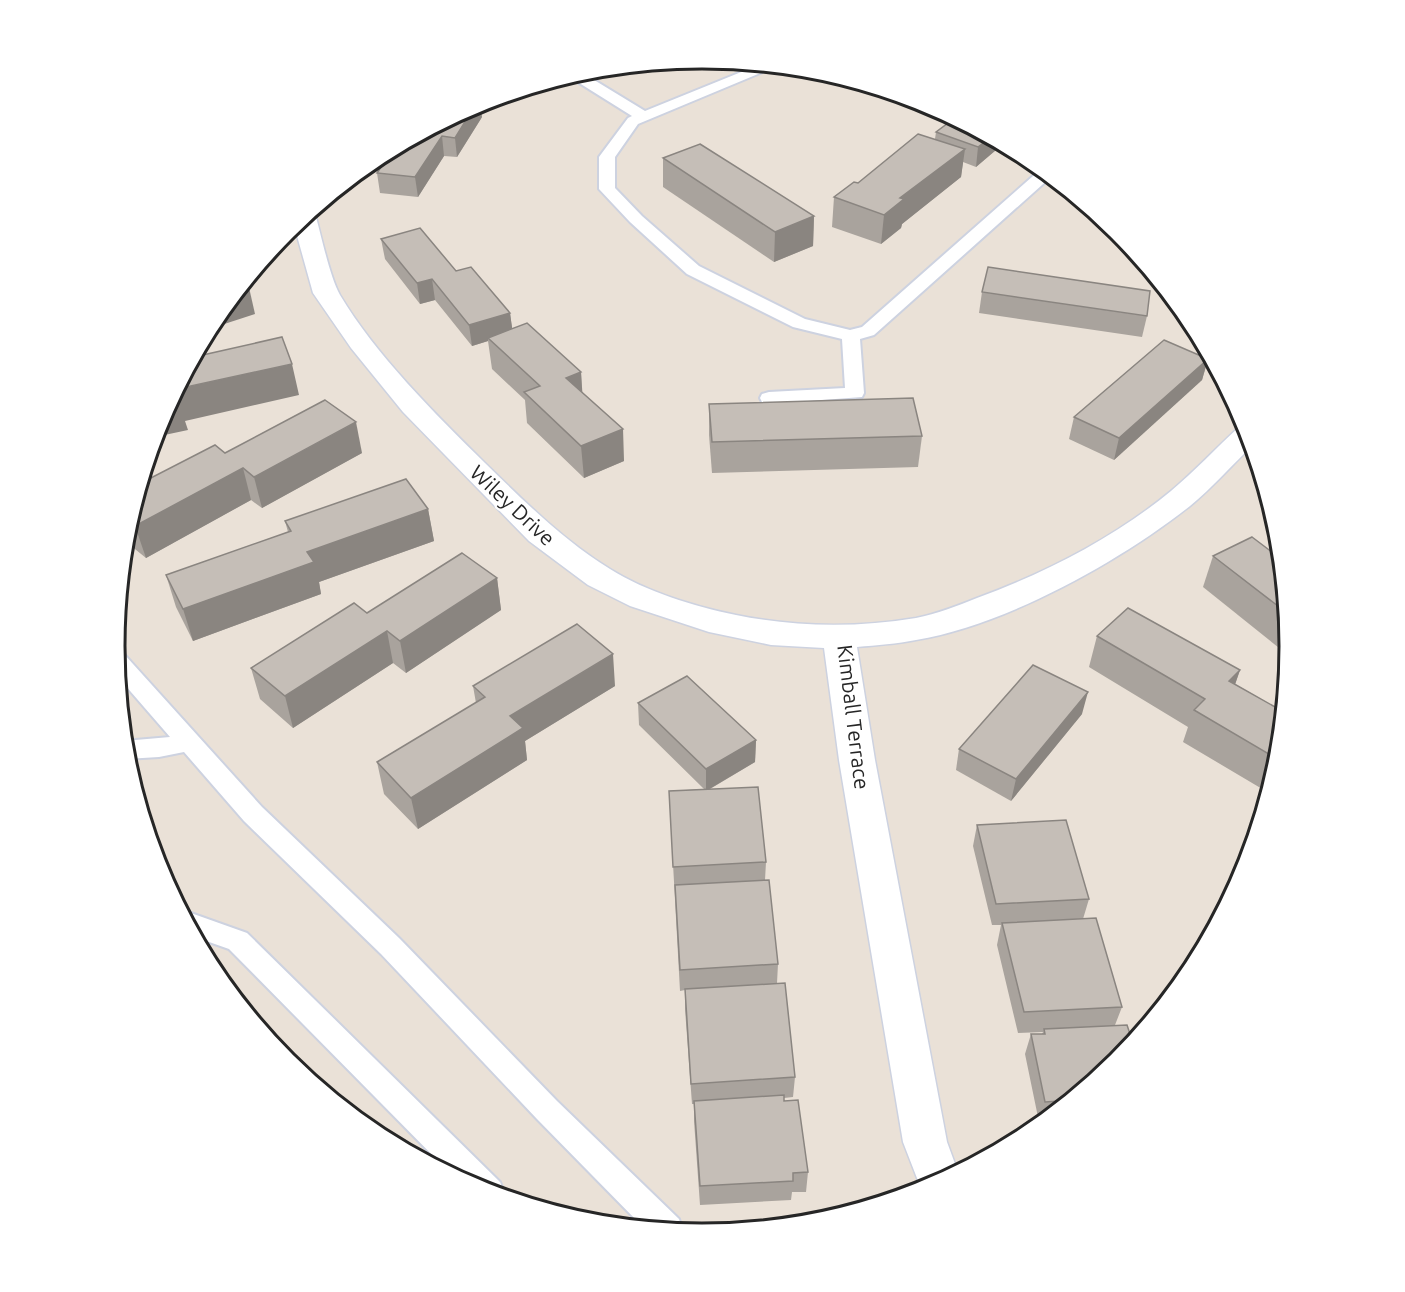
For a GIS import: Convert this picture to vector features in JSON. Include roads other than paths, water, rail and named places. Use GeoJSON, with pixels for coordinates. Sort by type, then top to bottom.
{"type":"FeatureCollection","features":[{"type":"Feature","properties":{"kind":"street","name":"Wiley Drive"},"geometry":{"type":"LineString","coordinates":[[307,226],[326,293],[360,342],[413,406],[540,534],[599,577],[642,598],[709,621],[771,634],[839,637]]}},
{"type":"Feature","properties":{"kind":"street","name":"Kimball Terrace"},"geometry":{"type":"LineString","coordinates":[[937,1173],[925,1142],[857,760],[839,637],[917,629],[958,618],[1010,598],[1086,562],[1128,536],[1181,498],[1241,440]]}},
{"type":"Feature","properties":{"kind":"lane"},"geometry":{"type":"LineString","coordinates":[[755,72],[633,121],[607,157],[607,189],[636,219],[693,270],[799,323],[851,336],[868,331],[1040,178]]}},
{"type":"Feature","properties":{"kind":"lane"},"geometry":{"type":"LineString","coordinates":[[586,81],[644,117]]}},
{"type":"Feature","properties":{"kind":"lane"},"geometry":{"type":"LineString","coordinates":[[770,398],[855,393],[851,336]]}},
{"type":"Feature","properties":{"kind":"lane"},"geometry":{"type":"LineString","coordinates":[[126,672],[253,814],[390,946],[547,1110],[659,1221]]}},
{"type":"Feature","properties":{"kind":"lane"},"geometry":{"type":"LineString","coordinates":[[135,749],[159,748],[188,742]]}},
{"type":"Feature","properties":{"kind":"lane"},"geometry":{"type":"LineString","coordinates":[[199,927],[238,941],[471,1174]]}}]}
